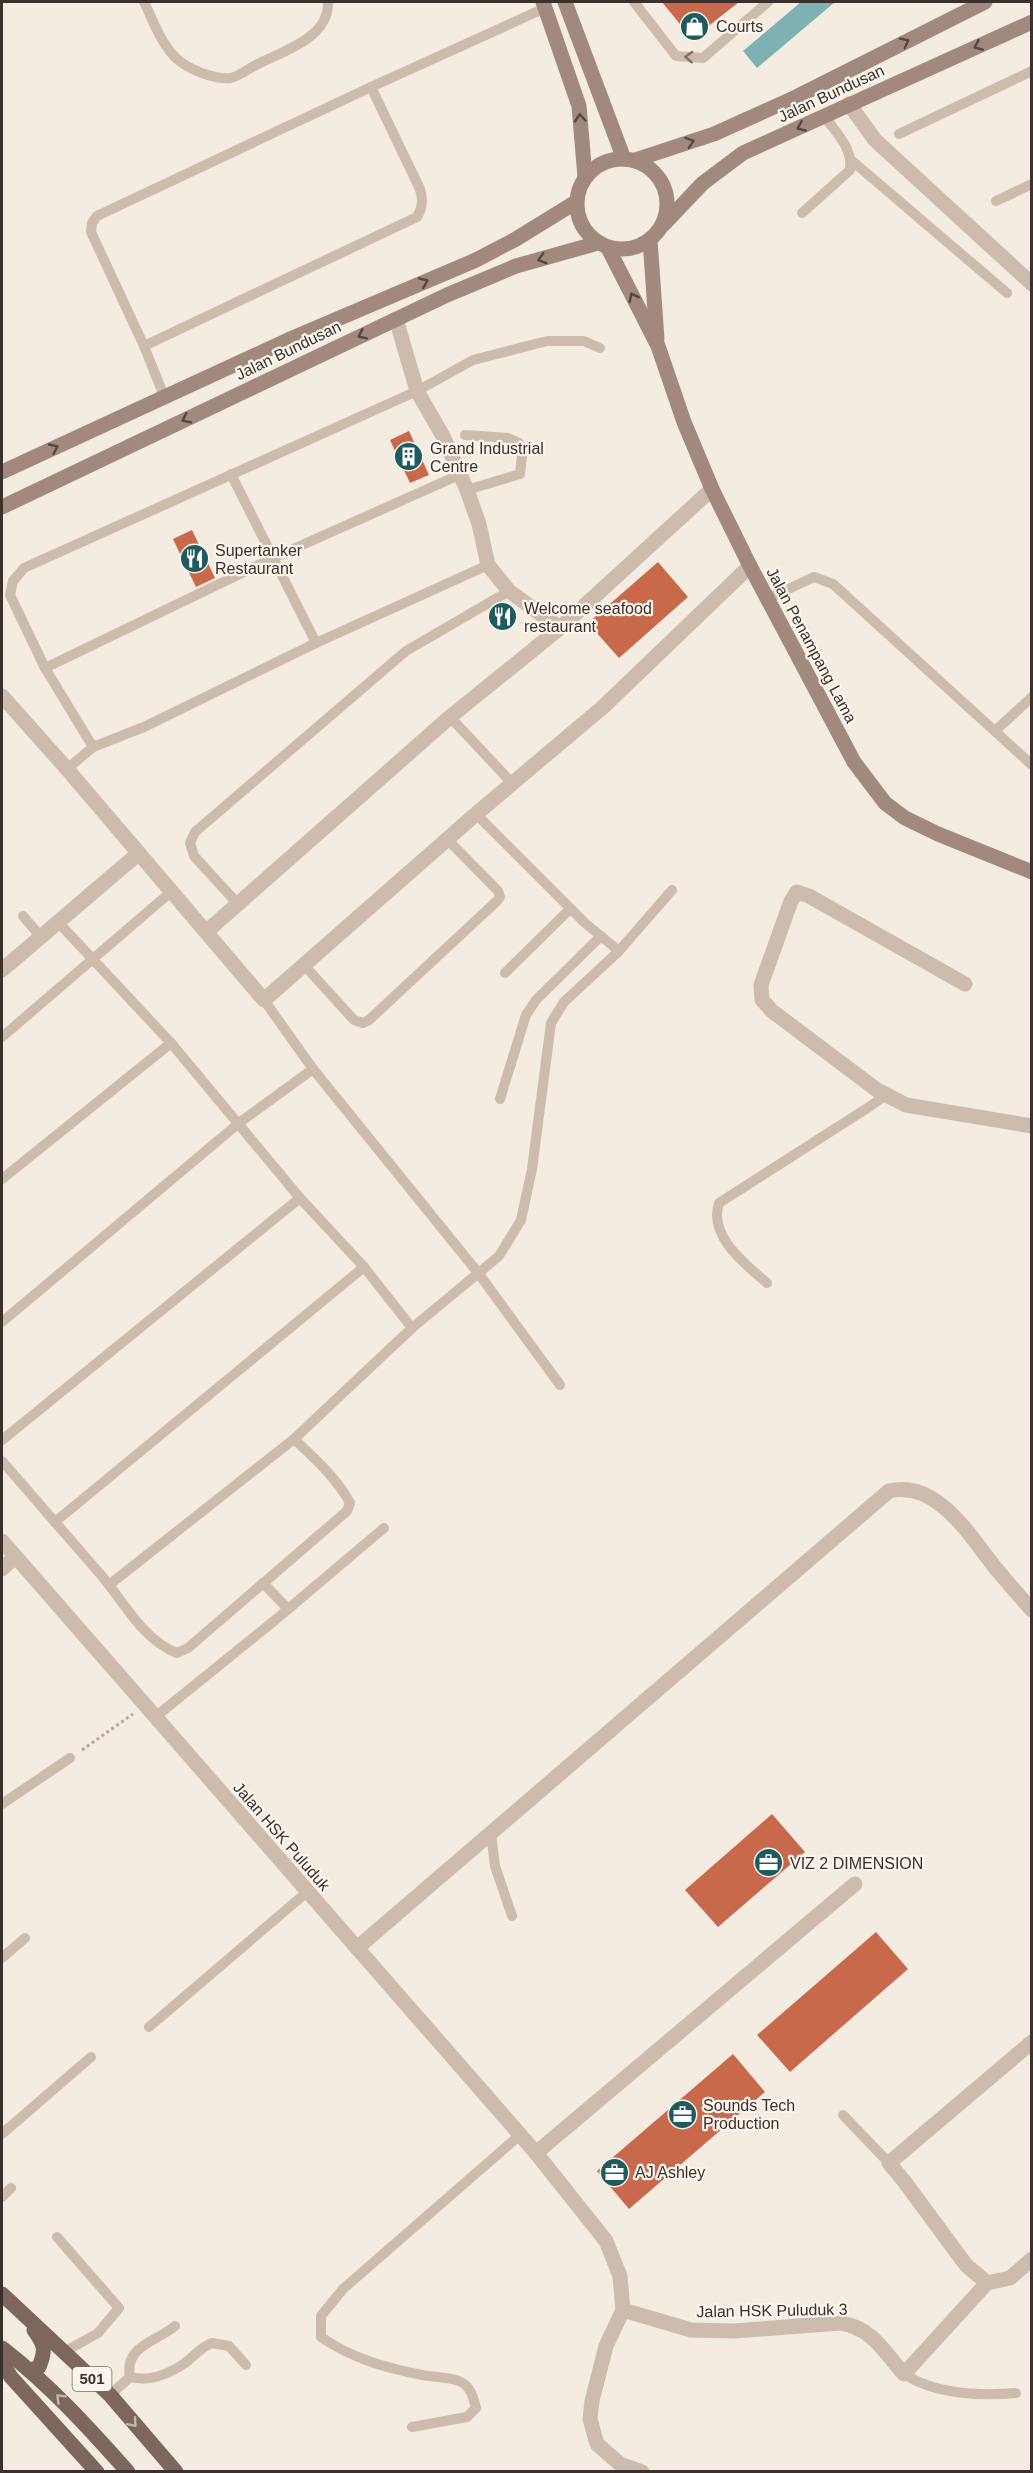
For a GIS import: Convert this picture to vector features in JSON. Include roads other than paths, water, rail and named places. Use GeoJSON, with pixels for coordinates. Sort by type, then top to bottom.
{"type":"FeatureCollection","features":[{"type":"Feature","properties":{"kind":"main road"},"geometry":{"type":"LineString","coordinates":[[566,2],[629,160]]}},
{"type":"Feature","properties":{"kind":"main road","name":"Jalan Bundusan"},"geometry":{"type":"LineString","coordinates":[[629,160],[714,134],[794,98],[985,2]]}},
{"type":"Feature","properties":{"kind":"main road"},"geometry":{"type":"LineString","coordinates":[[544,5],[579,106],[585,177]]}},
{"type":"Feature","properties":{"kind":"main road","name":"Jalan Bundusan"},"geometry":{"type":"LineString","coordinates":[[663,225],[703,183],[743,153],[1032,22]]}},
{"type":"Feature","properties":{"kind":"main road"},"geometry":{"type":"LineString","coordinates":[[629,160],[647,166],[657,175],[668,199],[663,225],[650,240],[637,247],[623,250],[603,246],[581,225],[576,202],[585,177],[603,164],[629,160]]}},
{"type":"Feature","properties":{"kind":"main road","name":"Jalan Bundusan"},"geometry":{"type":"LineString","coordinates":[[2,472],[164,396],[476,260],[516,239],[576,202]]}},
{"type":"Feature","properties":{"kind":"main road","name":"Jalan Penampang Lama"},"geometry":{"type":"LineString","coordinates":[[650,240],[658,346]]}},
{"type":"Feature","properties":{"kind":"main road","name":"Jalan Bundusan"},"geometry":{"type":"LineString","coordinates":[[2,507],[396,318],[516,266],[603,246]]}},
{"type":"Feature","properties":{"kind":"main road","name":"Jalan Penampang Lama"},"geometry":{"type":"LineString","coordinates":[[603,246],[658,346],[684,422],[712,489],[767,599],[854,762],[885,803],[905,818],[938,834],[1032,872]]}},
{"type":"Feature","properties":{"kind":"main road","name":"501"},"geometry":{"type":"LineString","coordinates":[[2,2294],[110,2396],[176,2472]]}},
{"type":"Feature","properties":{"kind":"main road"},"geometry":{"type":"LineString","coordinates":[[22,2313],[44,2344],[43,2358],[39,2367],[31,2370]]}},
{"type":"Feature","properties":{"kind":"main road","name":"501"},"geometry":{"type":"LineString","coordinates":[[2,2348],[31,2370],[78,2416],[128,2472]]}},
{"type":"Feature","properties":{"kind":"main road"},"geometry":{"type":"LineString","coordinates":[[2,2361],[11,2377],[97,2472]]}},
{"type":"Feature","properties":{"kind":"street"},"geometry":{"type":"LineString","coordinates":[[849,104],[875,140],[1032,284]]}},
{"type":"Feature","properties":{"kind":"street"},"geometry":{"type":"LineString","coordinates":[[396,318],[417,391],[443,436],[467,490],[479,524],[488,565],[509,591],[560,628]]}},
{"type":"Feature","properties":{"kind":"street"},"geometry":{"type":"LineString","coordinates":[[206,932],[450,717],[560,628],[712,489]]}},
{"type":"Feature","properties":{"kind":"street"},"geometry":{"type":"LineString","coordinates":[[2,698],[67,769],[264,1000],[476,814],[603,708],[750,566]]}},
{"type":"Feature","properties":{"kind":"street"},"geometry":{"type":"LineString","coordinates":[[2,970],[139,853]]}},
{"type":"Feature","properties":{"kind":"street"},"geometry":{"type":"LineString","coordinates":[[965,984],[809,896],[797,892],[791,901],[761,985],[762,1000],[772,1011],[886,1095],[906,1105],[1032,1126]]}},
{"type":"Feature","properties":{"kind":"street"},"geometry":{"type":"LineString","coordinates":[[357,1948],[889,1491],[898,1489],[913,1491],[935,1500],[954,1516],[998,1572],[1032,1610]]}},
{"type":"Feature","properties":{"kind":"street","name":"Jalan HSK Puluduk"},"geometry":{"type":"LineString","coordinates":[[2,1541],[536,2153],[606,2241],[620,2276],[623,2310]]}},
{"type":"Feature","properties":{"kind":"street"},"geometry":{"type":"LineString","coordinates":[[2,1569],[15,1557]]}},
{"type":"Feature","properties":{"kind":"street"},"geometry":{"type":"LineString","coordinates":[[536,2153],[855,1884]]}},
{"type":"Feature","properties":{"kind":"street"},"geometry":{"type":"LineString","coordinates":[[987,2283],[966,2265],[889,2163],[1032,2042]]}},
{"type":"Feature","properties":{"kind":"street"},"geometry":{"type":"LineString","coordinates":[[904,2374],[987,2283],[1010,2278],[1032,2259]]}},
{"type":"Feature","properties":{"kind":"street"},"geometry":{"type":"LineString","coordinates":[[623,2310],[606,2346],[592,2401],[590,2419],[597,2444],[620,2464],[642,2472]]}},
{"type":"Feature","properties":{"kind":"street","name":"Jalan HSK Puluduk 3"},"geometry":{"type":"LineString","coordinates":[[623,2310],[691,2330],[734,2331],[840,2323],[855,2325],[879,2343],[904,2374]]}},
{"type":"Feature","properties":{"kind":"lane"},"geometry":{"type":"LineString","coordinates":[[144,2],[170,54],[185,66],[201,73],[230,78],[307,40],[320,27],[328,10],[328,2]]}},
{"type":"Feature","properties":{"kind":"lane"},"geometry":{"type":"LineString","coordinates":[[634,2],[676,56],[703,58],[768,2]]}},
{"type":"Feature","properties":{"kind":"lane"},"geometry":{"type":"LineString","coordinates":[[164,396],[144,346],[91,232],[92,223],[98,216],[544,5]]}},
{"type":"Feature","properties":{"kind":"lane"},"geometry":{"type":"LineString","coordinates":[[899,134],[1032,71]]}},
{"type":"Feature","properties":{"kind":"lane"},"geometry":{"type":"LineString","coordinates":[[144,346],[417,217],[422,209],[423,198],[420,189],[371,87]]}},
{"type":"Feature","properties":{"kind":"lane"},"geometry":{"type":"LineString","coordinates":[[802,213],[850,170],[851,160],[848,148],[825,117]]}},
{"type":"Feature","properties":{"kind":"lane"},"geometry":{"type":"LineString","coordinates":[[851,160],[1007,293]]}},
{"type":"Feature","properties":{"kind":"lane"},"geometry":{"type":"LineString","coordinates":[[996,201],[1032,184]]}},
{"type":"Feature","properties":{"kind":"lane"},"geometry":{"type":"LineString","coordinates":[[93,747],[45,668],[10,595],[13,581],[24,568],[417,391],[473,360],[547,341],[584,341],[600,348]]}},
{"type":"Feature","properties":{"kind":"lane"},"geometry":{"type":"LineString","coordinates":[[465,435],[508,438],[519,443],[522,456],[520,474],[467,490]]}},
{"type":"Feature","properties":{"kind":"lane"},"geometry":{"type":"LineString","coordinates":[[231,474],[316,643]]}},
{"type":"Feature","properties":{"kind":"lane"},"geometry":{"type":"LineString","coordinates":[[45,668],[273,558],[459,475]]}},
{"type":"Feature","properties":{"kind":"lane"},"geometry":{"type":"LineString","coordinates":[[67,769],[93,747],[144,727],[316,643],[488,565]]}},
{"type":"Feature","properties":{"kind":"lane"},"geometry":{"type":"LineString","coordinates":[[767,599],[814,577],[833,584],[1032,765]]}},
{"type":"Feature","properties":{"kind":"lane"},"geometry":{"type":"LineString","coordinates":[[237,903],[194,856],[190,843],[195,832],[406,651],[509,591]]}},
{"type":"Feature","properties":{"kind":"lane"},"geometry":{"type":"LineString","coordinates":[[995,730],[1032,697]]}},
{"type":"Feature","properties":{"kind":"lane"},"geometry":{"type":"LineString","coordinates":[[450,717],[512,783]]}},
{"type":"Feature","properties":{"kind":"lane"},"geometry":{"type":"LineString","coordinates":[[476,814],[570,909],[619,951]]}},
{"type":"Feature","properties":{"kind":"lane"},"geometry":{"type":"LineString","coordinates":[[304,966],[354,1020],[363,1023],[369,1020],[500,897],[498,891],[447,839]]}},
{"type":"Feature","properties":{"kind":"lane"},"geometry":{"type":"LineString","coordinates":[[109,1585],[294,1439],[412,1328],[499,1256],[521,1220],[532,1169],[551,1023],[564,1002],[619,951],[672,890]]}},
{"type":"Feature","properties":{"kind":"lane"},"geometry":{"type":"LineString","coordinates":[[2,1037],[172,891]]}},
{"type":"Feature","properties":{"kind":"lane"},"geometry":{"type":"LineString","coordinates":[[505,973],[570,909]]}},
{"type":"Feature","properties":{"kind":"lane"},"geometry":{"type":"LineString","coordinates":[[23,916],[41,937]]}},
{"type":"Feature","properties":{"kind":"lane"},"geometry":{"type":"LineString","coordinates":[[58,922],[171,1043],[300,1198],[364,1266],[412,1328]]}},
{"type":"Feature","properties":{"kind":"lane"},"geometry":{"type":"LineString","coordinates":[[500,1099],[526,1015],[536,1000],[601,936]]}},
{"type":"Feature","properties":{"kind":"lane"},"geometry":{"type":"LineString","coordinates":[[264,1000],[313,1070],[479,1274],[560,1385]]}},
{"type":"Feature","properties":{"kind":"lane"},"geometry":{"type":"LineString","coordinates":[[2,1179],[171,1043]]}},
{"type":"Feature","properties":{"kind":"lane"},"geometry":{"type":"LineString","coordinates":[[2,1322],[239,1123],[313,1070]]}},
{"type":"Feature","properties":{"kind":"lane"},"geometry":{"type":"LineString","coordinates":[[767,1283],[740,1259],[719,1230],[715,1220],[719,1203],[886,1095]]}},
{"type":"Feature","properties":{"kind":"lane"},"geometry":{"type":"LineString","coordinates":[[2,1440],[300,1198]]}},
{"type":"Feature","properties":{"kind":"lane"},"geometry":{"type":"LineString","coordinates":[[55,1522],[364,1266]]}},
{"type":"Feature","properties":{"kind":"lane"},"geometry":{"type":"LineString","coordinates":[[2,1461],[109,1585],[142,1627],[166,1648],[177,1653],[188,1648],[347,1511],[350,1503],[346,1494],[294,1439]]}},
{"type":"Feature","properties":{"kind":"lane"},"geometry":{"type":"LineString","coordinates":[[149,1712],[288,1609],[384,1528]]}},
{"type":"Feature","properties":{"kind":"lane"},"geometry":{"type":"LineString","coordinates":[[263,1583],[288,1609]]}},
{"type":"Feature","properties":{"kind":"lane"},"geometry":{"type":"LineString","coordinates":[[2,1804],[70,1758]]}},
{"type":"Feature","properties":{"kind":"lane"},"geometry":{"type":"LineString","coordinates":[[491,1834],[495,1866],[512,1916]]}},
{"type":"Feature","properties":{"kind":"lane"},"geometry":{"type":"LineString","coordinates":[[150,2026],[307,1892]]}},
{"type":"Feature","properties":{"kind":"lane"},"geometry":{"type":"LineString","coordinates":[[2,1958],[25,1938]]}},
{"type":"Feature","properties":{"kind":"lane"},"geometry":{"type":"LineString","coordinates":[[2,2134],[91,2057]]}},
{"type":"Feature","properties":{"kind":"lane"},"geometry":{"type":"LineString","coordinates":[[843,2115],[889,2163]]}},
{"type":"Feature","properties":{"kind":"lane"},"geometry":{"type":"LineString","coordinates":[[412,2427],[467,2416],[476,2408],[472,2392],[460,2381],[421,2375],[366,2361],[339,2350],[321,2337],[321,2316],[343,2289],[520,2135]]}},
{"type":"Feature","properties":{"kind":"lane"},"geometry":{"type":"LineString","coordinates":[[2,2197],[11,2188]]}},
{"type":"Feature","properties":{"kind":"lane"},"geometry":{"type":"LineString","coordinates":[[57,2236],[119,2308],[98,2333],[64,2352]]}},
{"type":"Feature","properties":{"kind":"lane"},"geometry":{"type":"LineString","coordinates":[[130,2377],[128,2367],[131,2357],[150,2340],[175,2326]]}},
{"type":"Feature","properties":{"kind":"lane"},"geometry":{"type":"LineString","coordinates":[[130,2377],[142,2380],[151,2379],[183,2364],[212,2343],[230,2346],[246,2365]]}},
{"type":"Feature","properties":{"kind":"lane"},"geometry":{"type":"LineString","coordinates":[[904,2374],[916,2382],[981,2396],[1016,2393]]}},
{"type":"Feature","properties":{"kind":"lane"},"geometry":{"type":"LineString","coordinates":[[110,2396],[130,2377]]}},
{"type":"Feature","properties":{"kind":"water"},"geometry":{"type":"Polygon","coordinates":[[[801,2],[835,2],[757,68],[743,51],[801,2]]]}},
{"type":"Feature","properties":{"kind":"place","name":"Courts"},"geometry":{"type":"Point","coordinates":[695,26]}},
{"type":"Feature","properties":{"kind":"place","name":"Grand Industrial Centre"},"geometry":{"type":"Point","coordinates":[409,457]}},
{"type":"Feature","properties":{"kind":"place","name":"Supertanker Restaurant"},"geometry":{"type":"Point","coordinates":[194,559]}},
{"type":"Feature","properties":{"kind":"place","name":"Welcome seafood restaurant"},"geometry":{"type":"Point","coordinates":[503,617]}},
{"type":"Feature","properties":{"kind":"place","name":"VIZ 2 DIMENSION"},"geometry":{"type":"Point","coordinates":[769,1863]}},
{"type":"Feature","properties":{"kind":"place","name":"Sounds Tech Production"},"geometry":{"type":"Point","coordinates":[682,2114]}},
{"type":"Feature","properties":{"kind":"place","name":"AJ Ashley"},"geometry":{"type":"Point","coordinates":[614,2172]}}]}
